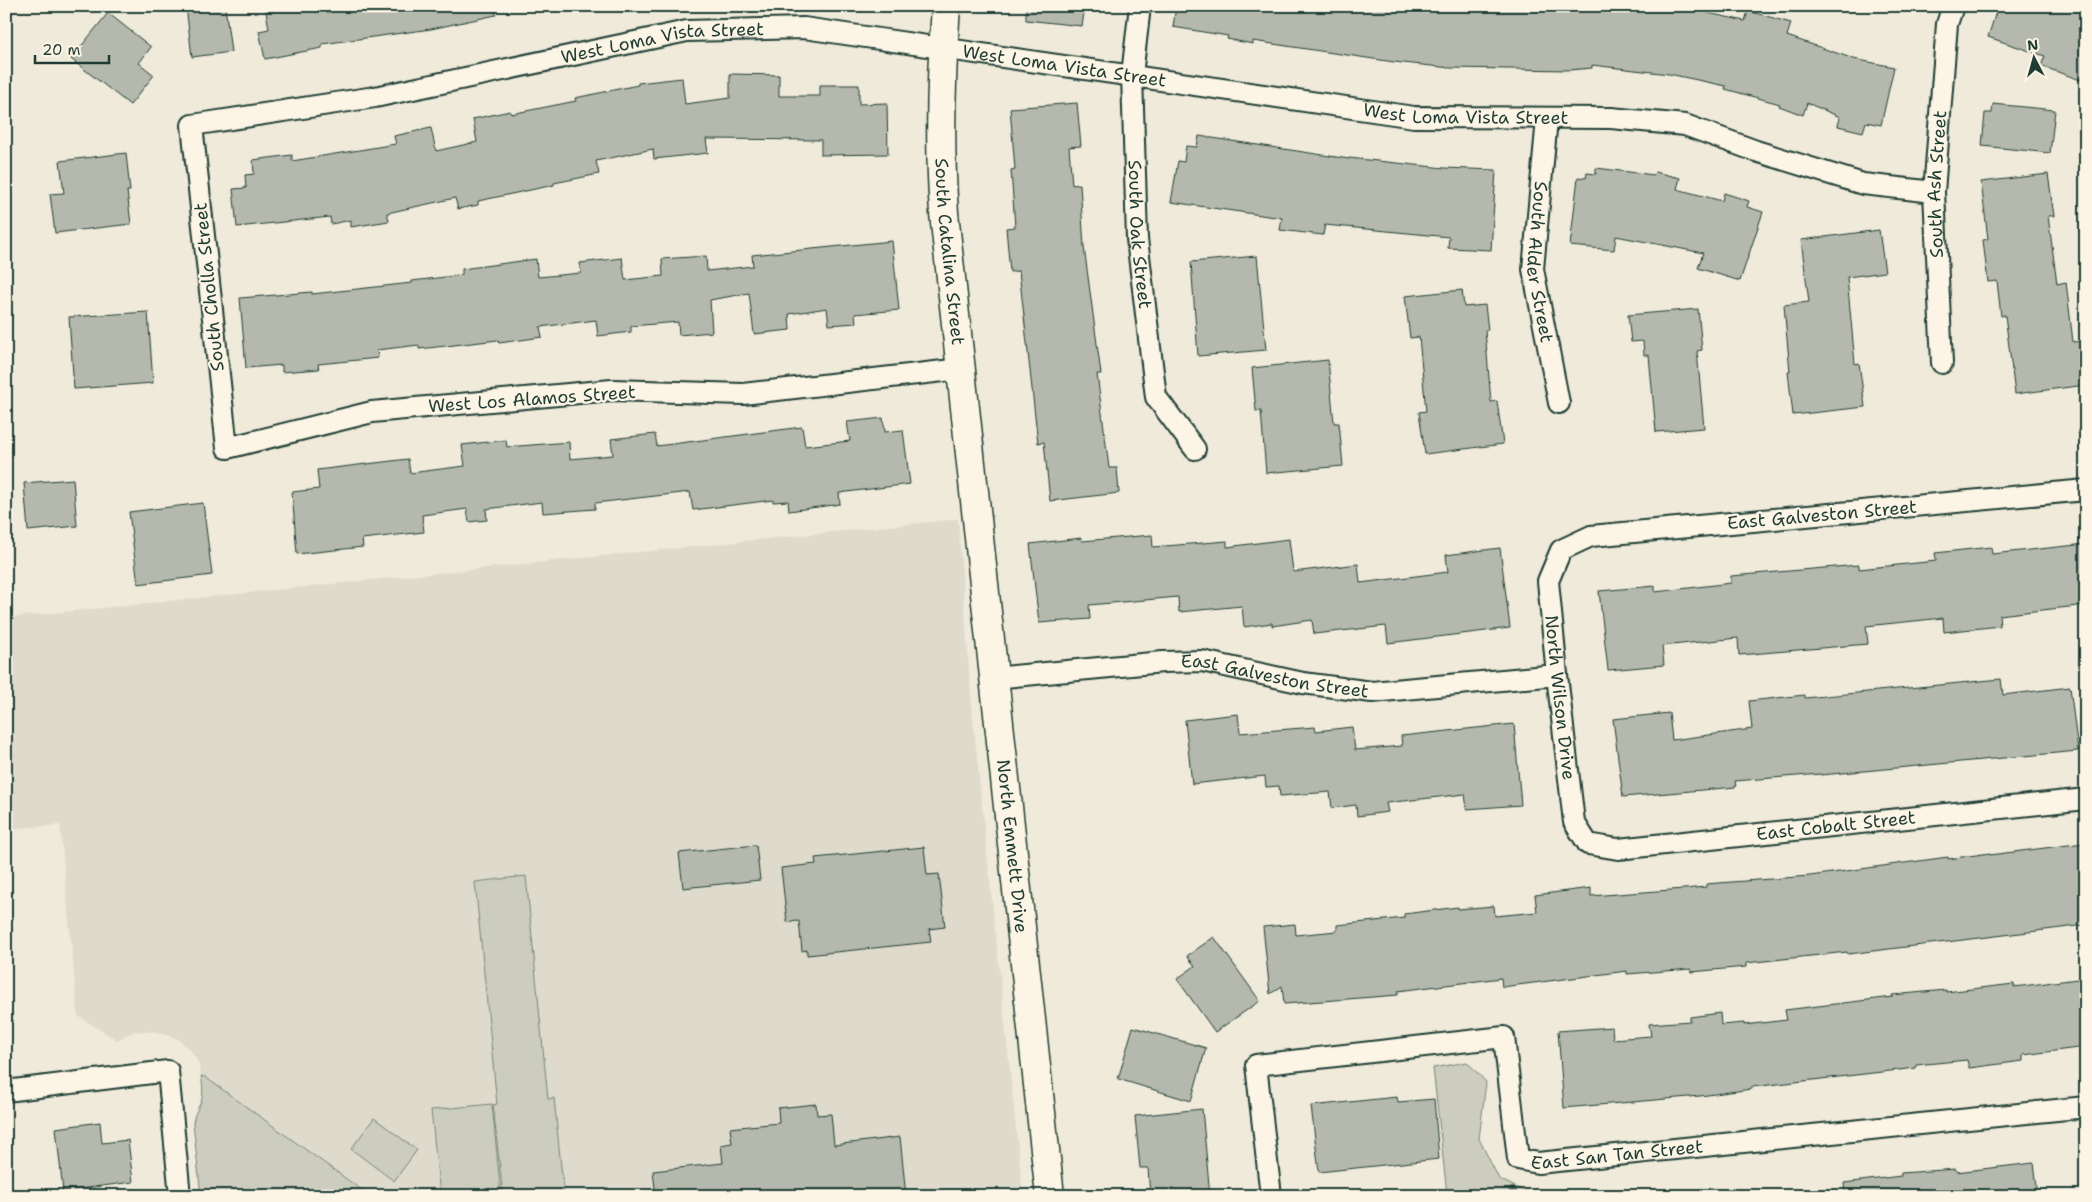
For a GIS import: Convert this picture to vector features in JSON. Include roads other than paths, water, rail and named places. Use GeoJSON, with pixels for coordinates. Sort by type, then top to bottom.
{"type":"FeatureCollection","features":[{"type":"Feature","properties":{"kind":"street","name":"South Catalina Street"},"geometry":{"type":"LineString","coordinates":[[946,6],[940,162],[973,497]]}},
{"type":"Feature","properties":{"kind":"street","name":"South Oak Street"},"geometry":{"type":"LineString","coordinates":[[1140,6],[1132,76],[1137,239],[1156,397],[1195,449]]}},
{"type":"Feature","properties":{"kind":"street","name":"South Ash Street"},"geometry":{"type":"LineString","coordinates":[[1942,363],[1934,192],[1947,24],[1953,6]]}},
{"type":"Feature","properties":{"kind":"street","name":"West Loma Vista Street"},"geometry":{"type":"LineString","coordinates":[[192,125],[375,97],[688,32],[804,28],[1414,117],[1611,118],[1685,125],[1756,151],[1863,184],[1934,192]]}},
{"type":"Feature","properties":{"kind":"street","name":"South Alder Street"},"geometry":{"type":"LineString","coordinates":[[1547,119],[1533,269],[1559,403]]}},
{"type":"Feature","properties":{"kind":"street","name":"South Cholla Street"},"geometry":{"type":"LineString","coordinates":[[192,125],[227,448]]}},
{"type":"Feature","properties":{"kind":"street","name":"West Los Alamos Street"},"geometry":{"type":"LineString","coordinates":[[227,448],[382,411],[612,390],[743,394],[961,369]]}},
{"type":"Feature","properties":{"kind":"street","name":"East Galveston Street"},"geometry":{"type":"LineString","coordinates":[[1561,550],[1591,536],[2086,490]]}},
{"type":"Feature","properties":{"kind":"street","name":"North Emmett Drive"},"geometry":{"type":"LineString","coordinates":[[973,497],[1024,943],[1050,1196]]}},
{"type":"Feature","properties":{"kind":"street","name":"North Wilson Drive"},"geometry":{"type":"LineString","coordinates":[[1561,550],[1548,581],[1574,822],[1588,844]]}},
{"type":"Feature","properties":{"kind":"street","name":"East Galveston Street"},"geometry":{"type":"LineString","coordinates":[[993,678],[1163,662],[1202,661],[1303,683],[1372,692],[1557,675]]}},
{"type":"Feature","properties":{"kind":"street","name":"East Cobalt Street"},"geometry":{"type":"LineString","coordinates":[[1588,844],[1618,849],[2086,800]]}},
{"type":"Feature","properties":{"kind":"street","name":"East San Tan Street"},"geometry":{"type":"LineString","coordinates":[[1271,1196],[1256,1065],[1504,1037],[1518,1159],[1538,1162],[2086,1107]]}},
{"type":"Feature","properties":{"kind":"street"},"geometry":{"type":"LineString","coordinates":[[6,1091],[168,1072],[180,1196]]}},
{"type":"Feature","properties":{"kind":"waterway"},"geometry":{"type":"LineString","coordinates":[[1511,1196],[1513,1191]]}}]}
